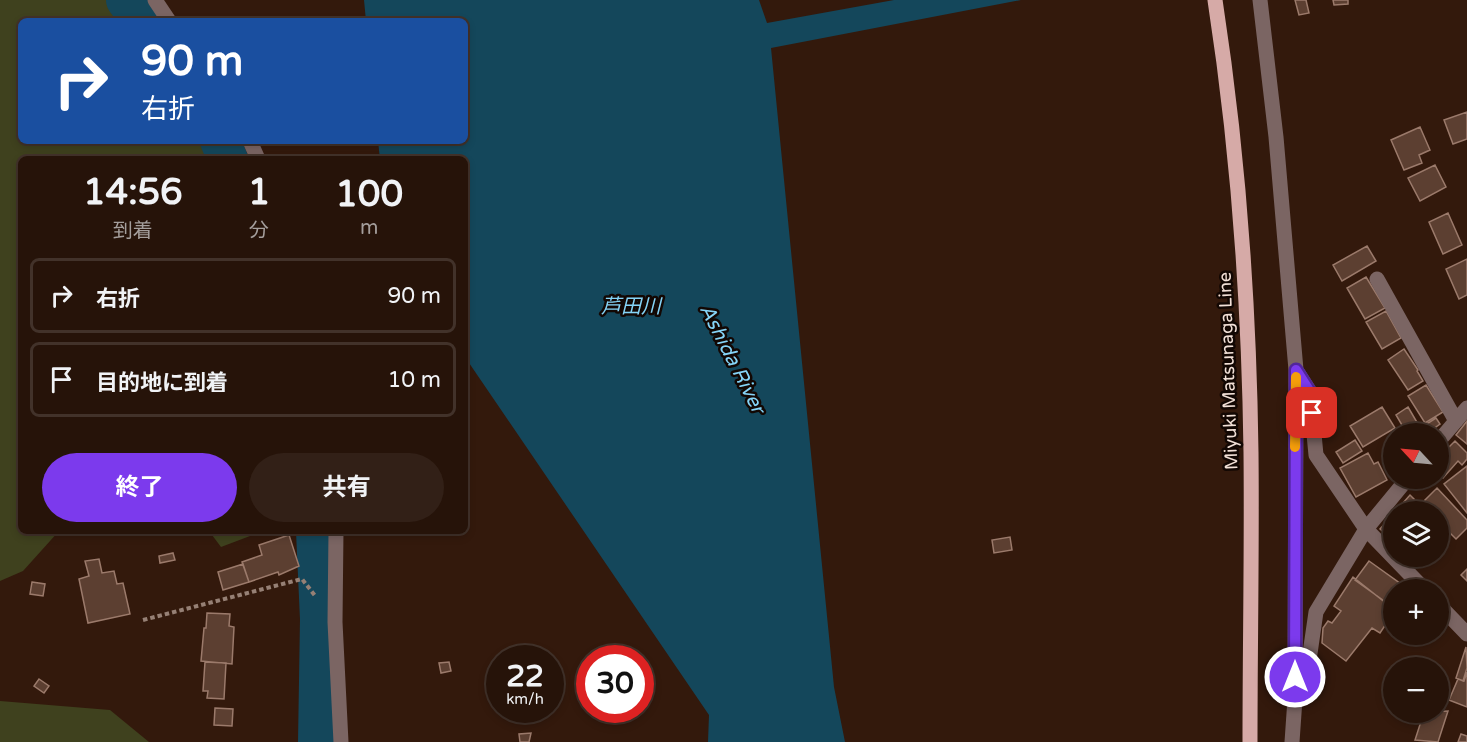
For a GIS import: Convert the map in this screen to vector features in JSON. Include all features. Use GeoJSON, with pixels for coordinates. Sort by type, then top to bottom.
{"type":"FeatureCollection","features":[{"type":"Feature","properties":{"kind":"main road","name":"Miyuki Matsunaga Line"},"geometry":{"type":"LineString","coordinates":[[1215,0],[1225,64],[1244,257],[1251,451],[1250,742]]}},
{"type":"Feature","properties":{"kind":"street"},"geometry":{"type":"LineString","coordinates":[[155,0],[168,18]]}},
{"type":"Feature","properties":{"kind":"street"},"geometry":{"type":"LineString","coordinates":[[1260,0],[1276,137],[1296,370],[1292,742]]}},
{"type":"Feature","properties":{"kind":"street"},"geometry":{"type":"LineString","coordinates":[[1377,279],[1456,421]]}},
{"type":"Feature","properties":{"kind":"street"},"geometry":{"type":"LineString","coordinates":[[1296,370],[1310,392],[1316,455],[1366,529],[1414,579]]}},
{"type":"Feature","properties":{"kind":"street"},"geometry":{"type":"LineString","coordinates":[[1449,429],[1467,408]]}},
{"type":"Feature","properties":{"kind":"street"},"geometry":{"type":"LineString","coordinates":[[1294,699],[1306,681],[1316,612],[1366,529],[1399,489]]}},
{"type":"Feature","properties":{"kind":"street"},"geometry":{"type":"LineString","coordinates":[[336,534],[335,622],[340,742]]}},
{"type":"Feature","properties":{"kind":"street"},"geometry":{"type":"LineString","coordinates":[[1449,615],[1467,634]]}},
{"type":"Feature","properties":{"kind":"path"},"geometry":{"type":"LineString","coordinates":[[143,620],[302,579],[335,622]]}},
{"type":"Feature","properties":{"kind":"green space"},"geometry":{"type":"Polygon","coordinates":[[[0,0],[119,0],[131,18],[18,18],[18,144],[214,144],[221,156],[18,156],[18,534],[56,534],[23,571],[0,581],[0,0]]]}},
{"type":"Feature","properties":{"kind":"green space"},"geometry":{"type":"Polygon","coordinates":[[[211,534],[255,534],[221,547],[211,534]]]}},
{"type":"Feature","properties":{"kind":"green space"},"geometry":{"type":"Polygon","coordinates":[[[0,701],[110,710],[149,742],[0,742],[0,701]]]}},
{"type":"Feature","properties":{"kind":"water","name":"芦田川"},"geometry":{"type":"Polygon","coordinates":[[[364,0],[759,0],[767,23],[894,0],[1021,0],[771,48],[834,687],[845,742],[708,742],[709,715],[468,361],[468,156],[380,156],[378,144],[468,144],[468,18],[366,18],[364,0]]]}},
{"type":"Feature","properties":{"kind":"building"},"geometry":{"type":"Polygon","coordinates":[[[1295,0],[1306,0],[1309,13],[1299,15],[1295,0]]]}},
{"type":"Feature","properties":{"kind":"building"},"geometry":{"type":"Polygon","coordinates":[[[1333,0],[1348,0],[1348,4],[1334,5],[1333,0]]]}},
{"type":"Feature","properties":{"kind":"building"},"geometry":{"type":"Polygon","coordinates":[[[1467,112],[1467,139],[1453,144],[1444,120],[1467,112]]]}},
{"type":"Feature","properties":{"kind":"building"},"geometry":{"type":"Polygon","coordinates":[[[1420,127],[1430,150],[1419,155],[1422,163],[1404,170],[1391,140],[1420,127]]]}},
{"type":"Feature","properties":{"kind":"building"},"geometry":{"type":"Polygon","coordinates":[[[1435,165],[1446,187],[1420,201],[1408,178],[1435,165]]]}},
{"type":"Feature","properties":{"kind":"building"},"geometry":{"type":"Polygon","coordinates":[[[1448,213],[1462,245],[1443,254],[1429,222],[1448,213]]]}},
{"type":"Feature","properties":{"kind":"building"},"geometry":{"type":"Polygon","coordinates":[[[1367,246],[1376,261],[1342,281],[1333,265],[1367,246]]]}},
{"type":"Feature","properties":{"kind":"building"},"geometry":{"type":"Polygon","coordinates":[[[1467,259],[1467,295],[1459,299],[1446,269],[1467,259]]]}},
{"type":"Feature","properties":{"kind":"building"},"geometry":{"type":"Polygon","coordinates":[[[1366,277],[1385,308],[1365,319],[1347,288],[1366,277]]]}},
{"type":"Feature","properties":{"kind":"building"},"geometry":{"type":"Polygon","coordinates":[[[1386,311],[1401,338],[1382,349],[1366,322],[1386,311]]]}},
{"type":"Feature","properties":{"kind":"building"},"geometry":{"type":"Polygon","coordinates":[[[1404,349],[1423,381],[1408,390],[1388,360],[1404,349]]]}},
{"type":"Feature","properties":{"kind":"building"},"geometry":{"type":"Polygon","coordinates":[[[1426,385],[1443,412],[1425,423],[1408,396],[1426,385]]]}},
{"type":"Feature","properties":{"kind":"building"},"geometry":{"type":"Polygon","coordinates":[[[1382,407],[1392,423],[1383,423],[1383,435],[1363,447],[1350,426],[1382,407]]]}},
{"type":"Feature","properties":{"kind":"building"},"geometry":{"type":"Polygon","coordinates":[[[1408,407],[1417,423],[1401,423],[1396,415],[1408,407]]]}},
{"type":"Feature","properties":{"kind":"building"},"geometry":{"type":"Polygon","coordinates":[[[1436,418],[1439,423],[1428,423],[1436,418]]]}},
{"type":"Feature","properties":{"kind":"building"},"geometry":{"type":"Polygon","coordinates":[[[1467,421],[1467,444],[1456,435],[1467,421]]]}},
{"type":"Feature","properties":{"kind":"building"},"geometry":{"type":"Polygon","coordinates":[[[1355,440],[1362,451],[1343,463],[1336,452],[1355,440]]]}},
{"type":"Feature","properties":{"kind":"building"},"geometry":{"type":"Polygon","coordinates":[[[1455,441],[1467,453],[1467,459],[1462,465],[1458,461],[1449,471],[1449,447],[1455,441]]]}},
{"type":"Feature","properties":{"kind":"building"},"geometry":{"type":"Polygon","coordinates":[[[1368,453],[1374,464],[1378,462],[1383,472],[1383,482],[1356,497],[1340,468],[1368,453]]]}},
{"type":"Feature","properties":{"kind":"building"},"geometry":{"type":"Polygon","coordinates":[[[1467,466],[1467,513],[1448,489],[1449,480],[1467,466]]]}},
{"type":"Feature","properties":{"kind":"building"},"geometry":{"type":"Polygon","coordinates":[[[1438,489],[1467,520],[1467,528],[1456,539],[1449,532],[1449,501],[1424,501],[1438,489]]]}},
{"type":"Feature","properties":{"kind":"building"},"geometry":{"type":"Polygon","coordinates":[[[1410,495],[1416,501],[1405,501],[1410,495]]]}},
{"type":"Feature","properties":{"kind":"building"},"geometry":{"type":"Polygon","coordinates":[[[289,535],[299,566],[279,575],[278,572],[249,582],[242,562],[262,555],[259,545],[289,535]]]}},
{"type":"Feature","properties":{"kind":"building"},"geometry":{"type":"Polygon","coordinates":[[[1010,537],[1012,550],[994,553],[992,540],[1010,537]]]}},
{"type":"Feature","properties":{"kind":"building"},"geometry":{"type":"Polygon","coordinates":[[[173,553],[175,560],[160,563],[159,556],[173,553]]]}},
{"type":"Feature","properties":{"kind":"building"},"geometry":{"type":"Polygon","coordinates":[[[99,559],[102,573],[114,571],[117,584],[123,583],[130,614],[88,623],[79,579],[89,576],[85,561],[99,559]]]}},
{"type":"Feature","properties":{"kind":"building"},"geometry":{"type":"Polygon","coordinates":[[[1369,561],[1394,579],[1383,579],[1383,600],[1355,580],[1369,561]]]}},
{"type":"Feature","properties":{"kind":"building"},"geometry":{"type":"Polygon","coordinates":[[[243,564],[249,582],[223,590],[218,572],[243,564]]]}},
{"type":"Feature","properties":{"kind":"building"},"geometry":{"type":"Polygon","coordinates":[[[1467,569],[1467,581],[1461,575],[1467,569]]]}},
{"type":"Feature","properties":{"kind":"building"},"geometry":{"type":"Polygon","coordinates":[[[1353,577],[1383,601],[1383,628],[1380,633],[1372,628],[1346,661],[1322,643],[1323,628],[1328,621],[1332,623],[1341,611],[1334,606],[1353,577]]]}},
{"type":"Feature","properties":{"kind":"building"},"geometry":{"type":"Polygon","coordinates":[[[32,582],[45,584],[43,596],[30,594],[32,582]]]}},
{"type":"Feature","properties":{"kind":"building"},"geometry":{"type":"Polygon","coordinates":[[[207,613],[230,614],[229,626],[234,627],[232,664],[201,661],[207,613]]]}},
{"type":"Feature","properties":{"kind":"building"},"geometry":{"type":"Polygon","coordinates":[[[1466,647],[1467,668],[1463,681],[1456,678],[1466,647]]]}},
{"type":"Feature","properties":{"kind":"building"},"geometry":{"type":"Polygon","coordinates":[[[205,662],[226,663],[224,699],[207,698],[208,691],[203,691],[205,662]]]}},
{"type":"Feature","properties":{"kind":"building"},"geometry":{"type":"Polygon","coordinates":[[[449,662],[451,671],[441,673],[439,663],[449,662]]]}},
{"type":"Feature","properties":{"kind":"building"},"geometry":{"type":"Polygon","coordinates":[[[1467,672],[1467,707],[1449,700],[1458,679],[1464,681],[1467,672]]]}},
{"type":"Feature","properties":{"kind":"building"},"geometry":{"type":"Polygon","coordinates":[[[39,679],[49,686],[44,693],[34,686],[39,679]]]}},
{"type":"Feature","properties":{"kind":"building"},"geometry":{"type":"Polygon","coordinates":[[[215,708],[233,709],[232,726],[214,725],[215,708]]]}},
{"type":"Feature","properties":{"kind":"building"},"geometry":{"type":"Polygon","coordinates":[[[1420,723],[1444,723],[1438,742],[1415,740],[1420,723]]]}},
{"type":"Feature","properties":{"kind":"building"},"geometry":{"type":"Polygon","coordinates":[[[531,733],[529,742],[520,742],[519,734],[531,733]]]}},
{"type":"Feature","properties":{"kind":"building"},"geometry":{"type":"Polygon","coordinates":[[[1461,734],[1467,736],[1467,742],[1458,742],[1461,734]]]}},
{"type":"Feature","properties":{"kind":"waterway"},"geometry":{"type":"LineString","coordinates":[[126,0],[139,18]]}},
{"type":"Feature","properties":{"kind":"waterway"},"geometry":{"type":"LineString","coordinates":[[221,144],[227,156]]}},
{"type":"Feature","properties":{"kind":"waterway"},"geometry":{"type":"LineString","coordinates":[[316,534],[320,619],[318,742]]}},
{"type":"Feature","properties":{"kind":"slow traffic"},"geometry":{"type":"LineString","coordinates":[[1295,447],[1296,377]]}},
{"type":"Feature","properties":{"kind":"route"},"geometry":{"type":"LineString","coordinates":[[1295,677],[1296,370],[1310,392],[1312,413]]}},
{"type":"Feature","properties":{"kind":"water label","name":"Ashida River"},"geometry":{"type":"Point","coordinates":[732,359]}}]}
